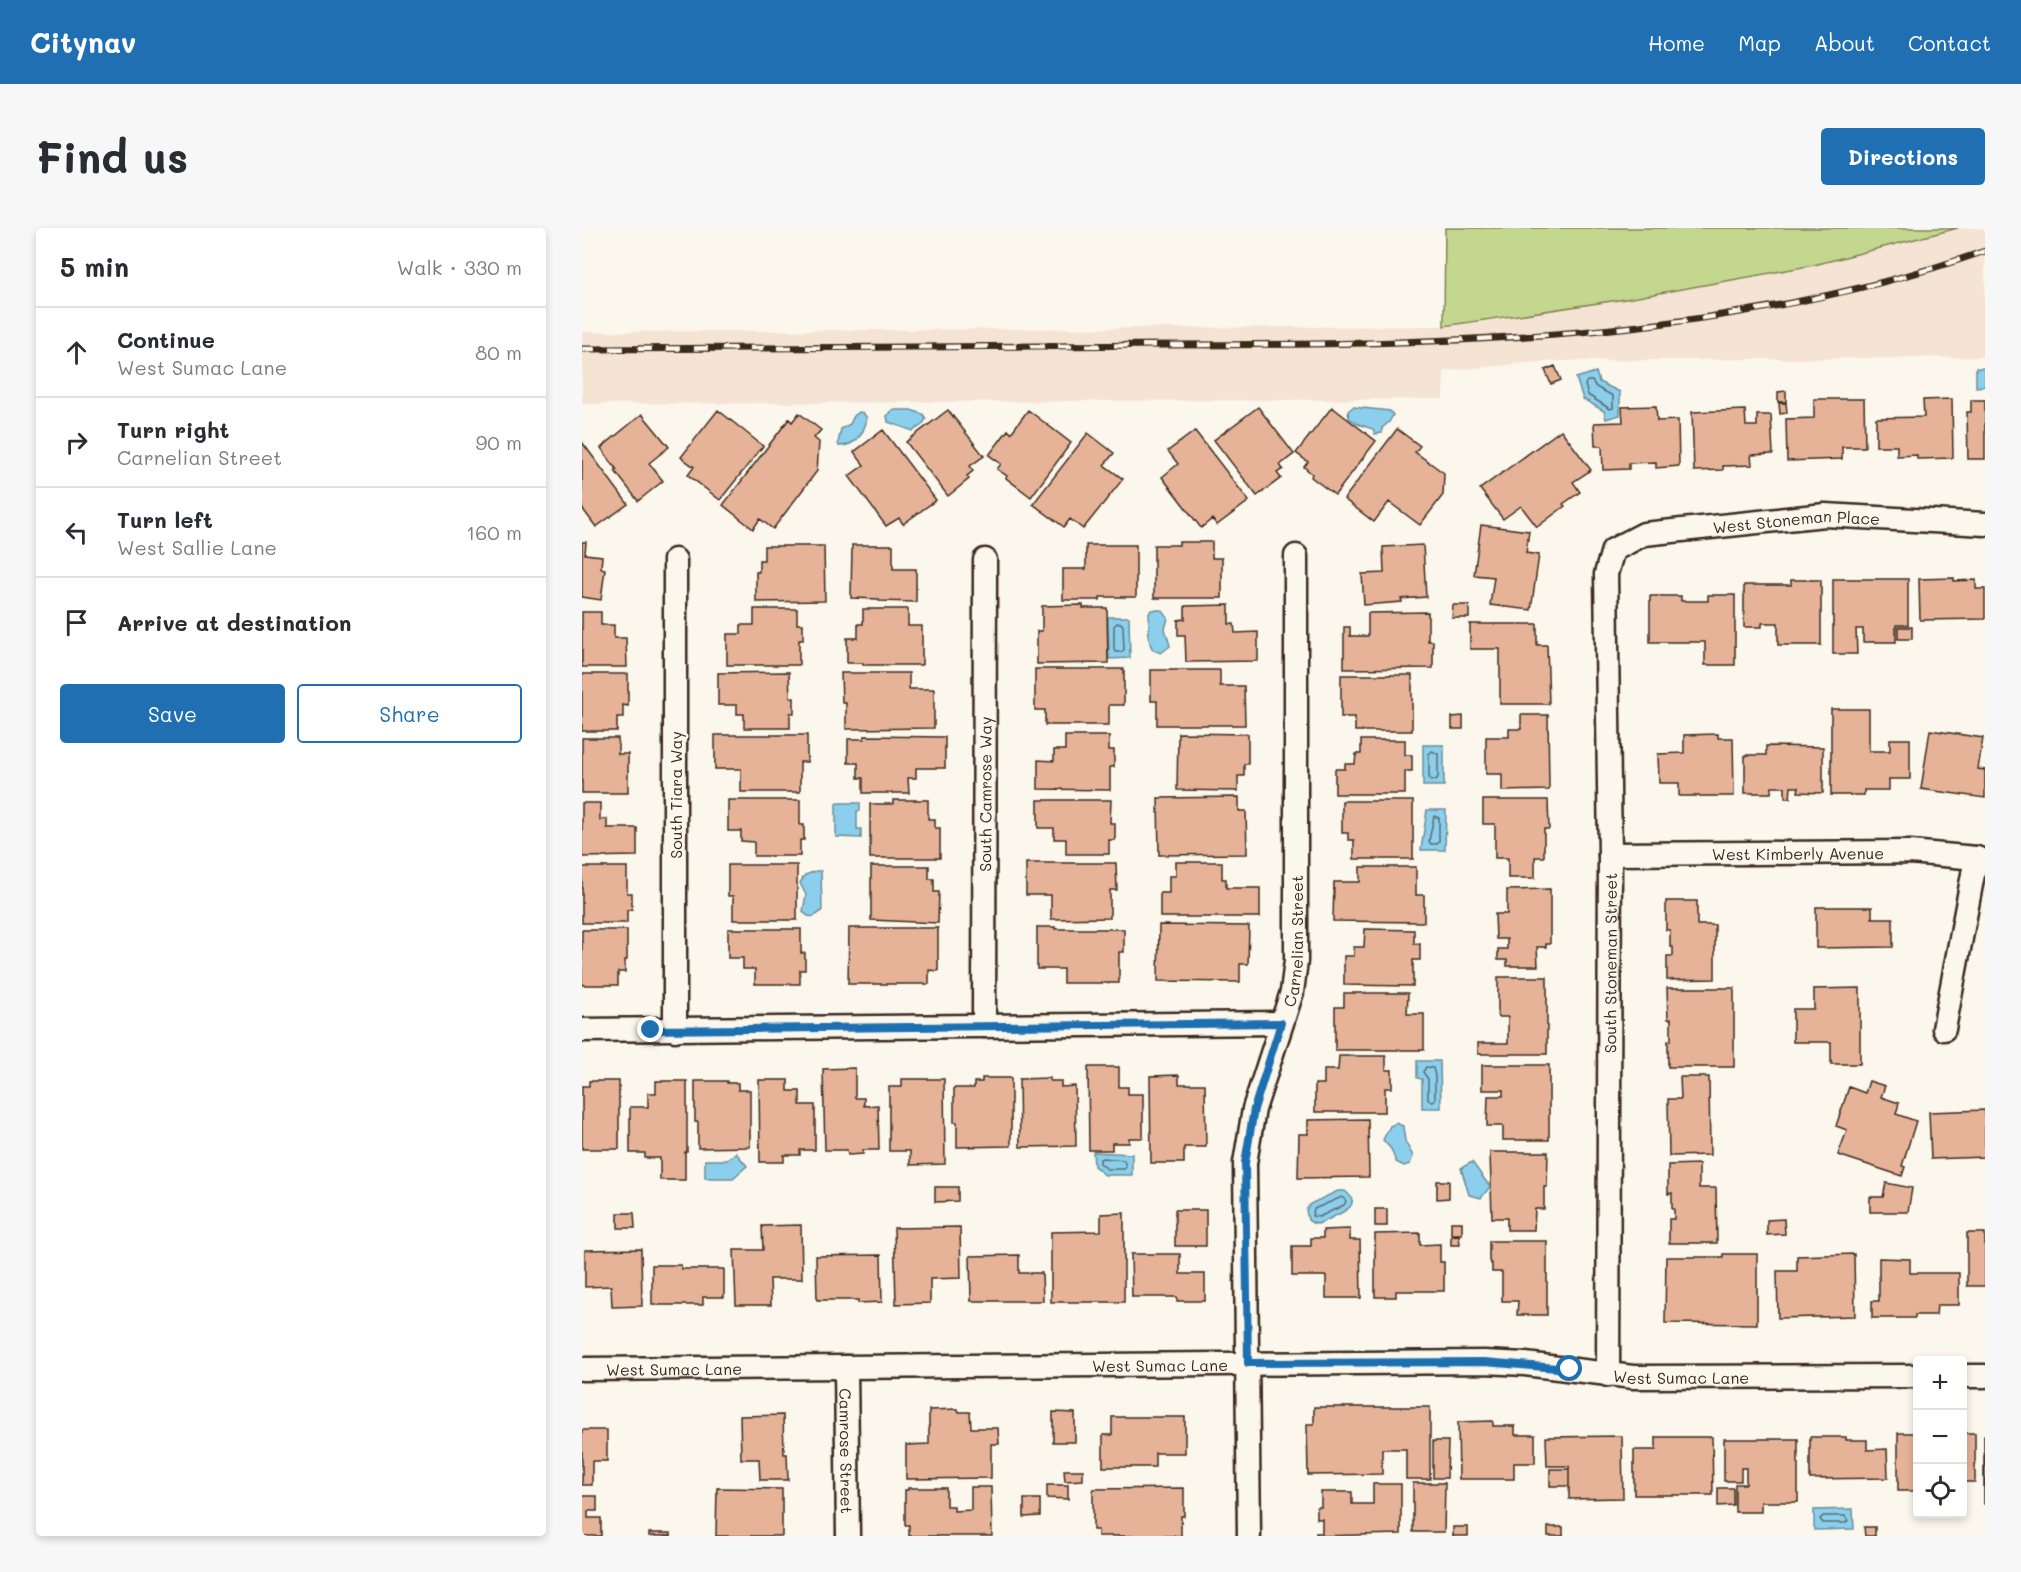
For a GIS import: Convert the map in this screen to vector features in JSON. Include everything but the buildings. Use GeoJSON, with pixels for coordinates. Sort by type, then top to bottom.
{"type":"FeatureCollection","features":[{"type":"Feature","properties":{"kind":"street","name":"West Stoneman Place"},"geometry":{"type":"LineString","coordinates":[[1613,550],[1644,534],[1825,515],[1985,524]]}},
{"type":"Feature","properties":{"kind":"street","name":"South Stoneman Street"},"geometry":{"type":"LineString","coordinates":[[1608,1375],[1610,854],[1606,574],[1613,550]]}},
{"type":"Feature","properties":{"kind":"street","name":"Carnelian Street"},"geometry":{"type":"LineString","coordinates":[[1249,1536],[1245,1163],[1254,1109],[1292,992],[1296,961],[1296,556]]}},
{"type":"Feature","properties":{"kind":"street","name":"South Tiara Way"},"geometry":{"type":"LineString","coordinates":[[675,560],[675,1030]]}},
{"type":"Feature","properties":{"kind":"street","name":"South Camrose Way"},"geometry":{"type":"LineString","coordinates":[[984,1026],[985,560]]}},
{"type":"Feature","properties":{"kind":"street","name":"West Kimberly Avenue"},"geometry":{"type":"LineString","coordinates":[[1610,854],[1910,852],[1980,860]]}},
{"type":"Feature","properties":{"kind":"street"},"geometry":{"type":"LineString","coordinates":[[1944,1029],[1980,860]]}},
{"type":"Feature","properties":{"kind":"street"},"geometry":{"type":"LineString","coordinates":[[582,1030],[1281,1023]]}},
{"type":"Feature","properties":{"kind":"street","name":"West Sumac Lane"},"geometry":{"type":"LineString","coordinates":[[582,1369],[1484,1362],[1661,1378],[1913,1376]]}},
{"type":"Feature","properties":{"kind":"street","name":"Camrose Street"},"geometry":{"type":"LineString","coordinates":[[846,1367],[848,1536]]}},
{"type":"Feature","properties":{"kind":"street"},"geometry":{"type":"LineString","coordinates":[[1967,1376],[1985,1376]]}},
{"type":"Feature","properties":{"kind":"shaded area"},"geometry":{"type":"Polygon","coordinates":[[[1958,228],[1985,228],[1985,357],[1550,361],[1444,371],[1443,399],[582,404],[582,332],[1444,326],[1632,298],[1814,265],[1958,228]]]}},
{"type":"Feature","properties":{"kind":"green space"},"geometry":{"type":"Polygon","coordinates":[[[1445,228],[1958,228],[1814,265],[1632,298],[1444,326],[1445,228]]]}},
{"type":"Feature","properties":{"kind":"water"},"geometry":{"type":"Polygon","coordinates":[[[1976,368],[1985,368],[1985,386],[1976,387],[1976,368]]]}},
{"type":"Feature","properties":{"kind":"water"},"geometry":{"type":"Polygon","coordinates":[[[1596,372],[1599,382],[1620,392],[1620,415],[1606,419],[1604,411],[1583,399],[1576,378],[1596,372]]]}},
{"type":"Feature","properties":{"kind":"water"},"geometry":{"type":"Polygon","coordinates":[[[1353,407],[1390,411],[1393,415],[1382,428],[1382,433],[1375,434],[1373,429],[1349,418],[1348,411],[1353,407]]]}},
{"type":"Feature","properties":{"kind":"water"},"geometry":{"type":"Polygon","coordinates":[[[893,410],[911,410],[923,414],[926,419],[913,431],[888,422],[887,416],[893,410]]]}},
{"type":"Feature","properties":{"kind":"water"},"geometry":{"type":"Polygon","coordinates":[[[859,412],[867,418],[864,429],[855,441],[839,446],[841,429],[850,424],[859,412]]]}},
{"type":"Feature","properties":{"kind":"water"},"geometry":{"type":"Polygon","coordinates":[[[1151,610],[1162,610],[1168,618],[1165,629],[1170,646],[1161,653],[1153,650],[1150,641],[1149,614],[1151,610]]]}},
{"type":"Feature","properties":{"kind":"water"},"geometry":{"type":"Polygon","coordinates":[[[1108,617],[1129,617],[1130,658],[1109,659],[1108,617]]]}},
{"type":"Feature","properties":{"kind":"water"},"geometry":{"type":"Polygon","coordinates":[[[1423,745],[1444,745],[1444,786],[1423,786],[1423,745]]]}},
{"type":"Feature","properties":{"kind":"water"},"geometry":{"type":"Polygon","coordinates":[[[836,803],[860,803],[860,811],[857,811],[857,829],[861,829],[861,838],[836,837],[836,803]]]}},
{"type":"Feature","properties":{"kind":"water"},"geometry":{"type":"Polygon","coordinates":[[[1427,810],[1446,810],[1445,850],[1421,850],[1427,810]]]}},
{"type":"Feature","properties":{"kind":"water"},"geometry":{"type":"Polygon","coordinates":[[[821,871],[822,910],[815,916],[810,916],[803,911],[806,895],[800,883],[805,875],[821,871]]]}},
{"type":"Feature","properties":{"kind":"water"},"geometry":{"type":"Polygon","coordinates":[[[1417,1061],[1440,1061],[1441,1108],[1422,1108],[1422,1079],[1417,1078],[1417,1061]]]}},
{"type":"Feature","properties":{"kind":"water"},"geometry":{"type":"Polygon","coordinates":[[[1396,1123],[1403,1126],[1405,1141],[1413,1156],[1410,1164],[1404,1166],[1396,1162],[1391,1149],[1383,1140],[1390,1126],[1396,1123]]]}},
{"type":"Feature","properties":{"kind":"water"},"geometry":{"type":"Polygon","coordinates":[[[1093,1152],[1132,1154],[1132,1175],[1105,1175],[1094,1166],[1093,1152]]]}},
{"type":"Feature","properties":{"kind":"water"},"geometry":{"type":"Polygon","coordinates":[[[736,1153],[747,1166],[733,1178],[705,1178],[705,1160],[727,1160],[736,1153]]]}},
{"type":"Feature","properties":{"kind":"water"},"geometry":{"type":"Polygon","coordinates":[[[1472,1162],[1490,1187],[1481,1198],[1469,1195],[1461,1168],[1472,1162]]]}},
{"type":"Feature","properties":{"kind":"water"},"geometry":{"type":"Polygon","coordinates":[[[1338,1191],[1345,1191],[1350,1196],[1352,1204],[1349,1208],[1319,1224],[1313,1224],[1308,1220],[1306,1210],[1310,1204],[1338,1191]]]}},
{"type":"Feature","properties":{"kind":"water"},"geometry":{"type":"Polygon","coordinates":[[[1853,1509],[1854,1529],[1814,1530],[1814,1510],[1853,1509]]]}},
{"type":"Feature","properties":{"kind":"railway"},"geometry":{"type":"LineString","coordinates":[[582,349],[1377,343],[1583,332],[1685,320],[1787,304],[1887,281],[1985,251]]}},
{"type":"Feature","properties":{"kind":"route"},"geometry":{"type":"LineString","coordinates":[[651,1030],[1281,1023],[1254,1109],[1245,1163],[1248,1363],[1484,1362],[1570,1369]]}}]}
